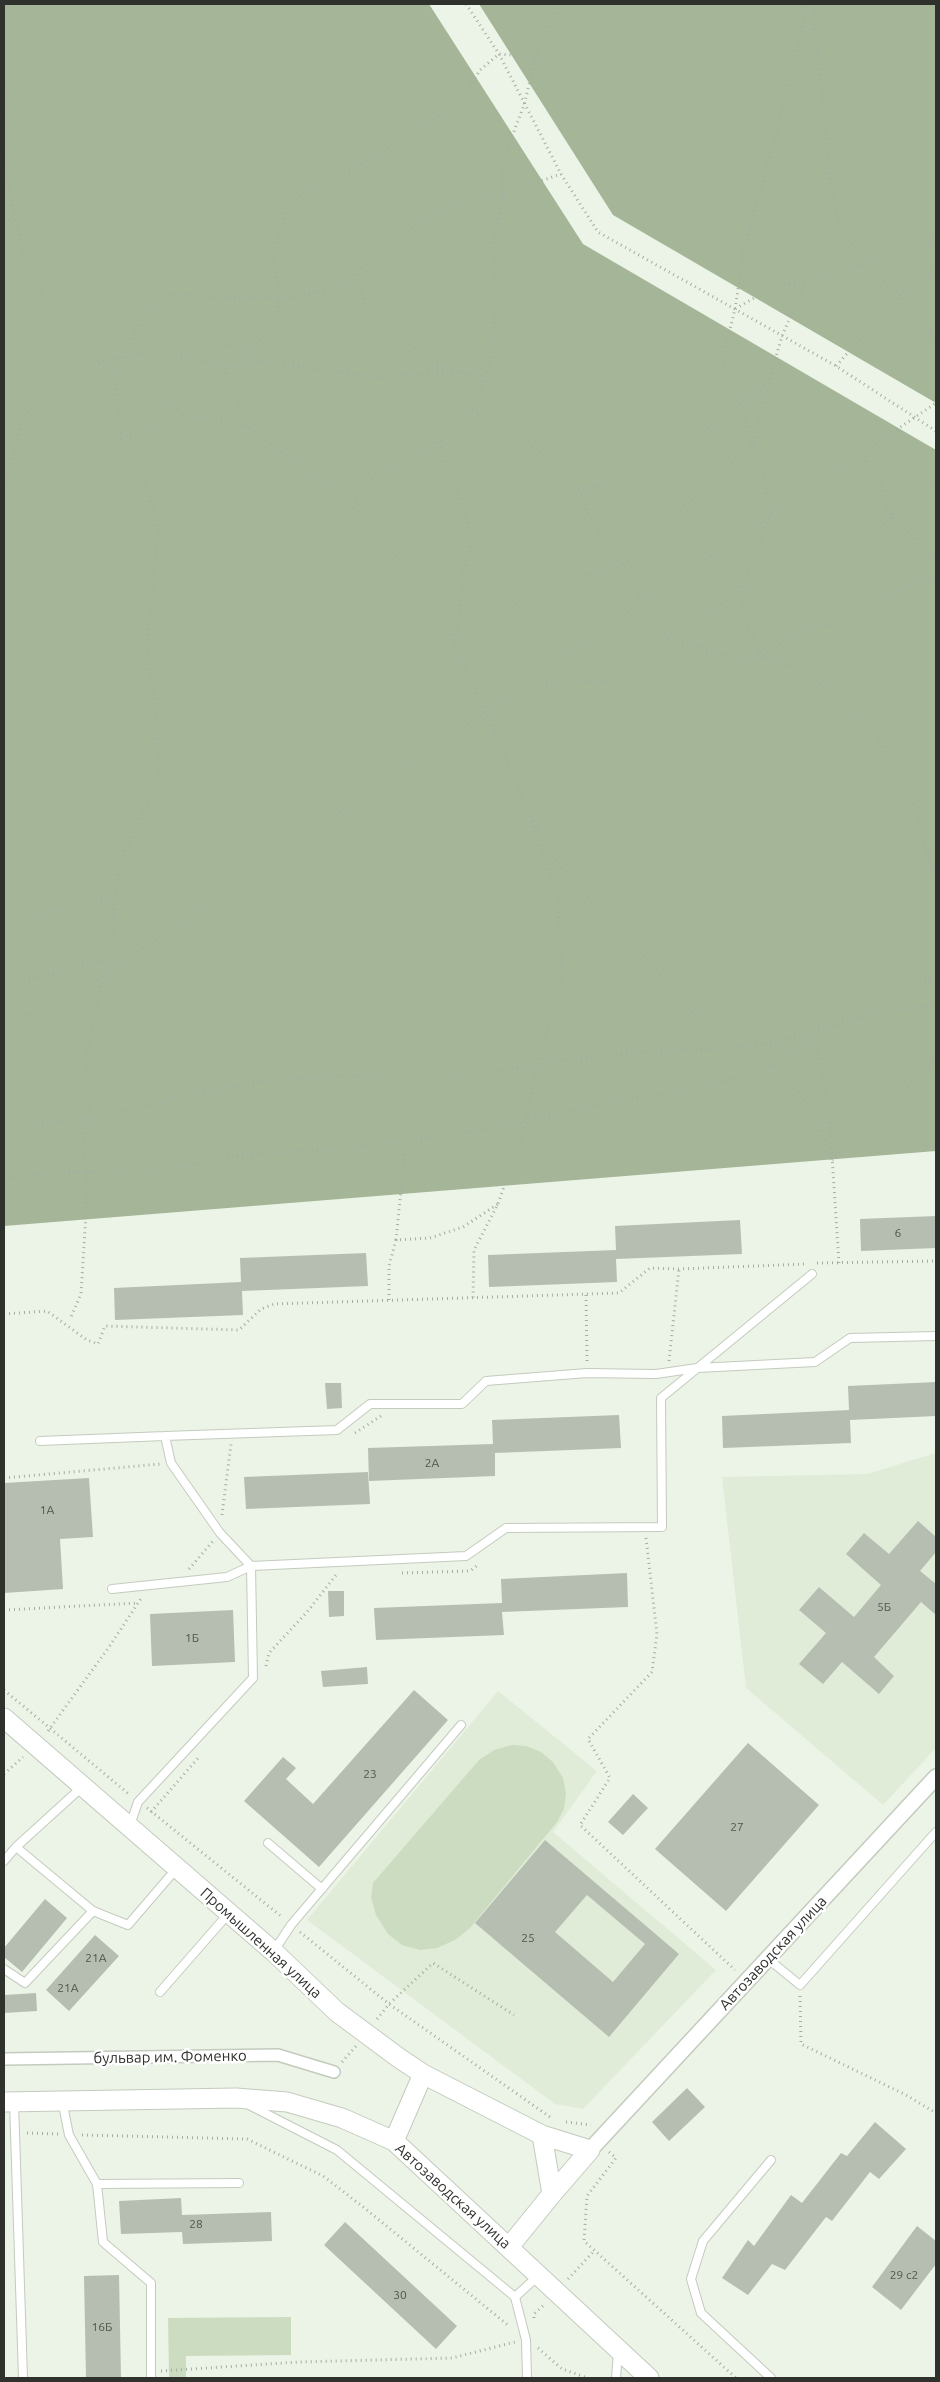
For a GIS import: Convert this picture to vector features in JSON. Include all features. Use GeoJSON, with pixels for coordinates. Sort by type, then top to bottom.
{"type":"FeatureCollection","features":[{"type":"Feature","properties":{"kind":"street","name":"Промышленная улица"},"geometry":{"type":"LineString","coordinates":[[4,1718],[274,1952],[337,2012],[423,2074],[542,2135],[595,2146]]}},
{"type":"Feature","properties":{"kind":"street","name":"Автозаводская улица"},"geometry":{"type":"LineString","coordinates":[[595,2146],[936,1777]]}},
{"type":"Feature","properties":{"kind":"street","name":"бульвар им. Фоменко"},"geometry":{"type":"LineString","coordinates":[[4,2059],[278,2055],[334,2072]]}},
{"type":"Feature","properties":{"kind":"street"},"geometry":{"type":"LineString","coordinates":[[394,2142],[423,2074]]}},
{"type":"Feature","properties":{"kind":"street","name":"Автозаводская улица"},"geometry":{"type":"LineString","coordinates":[[9,2102],[236,2098],[296,2105],[342,2118],[394,2142],[649,2378]]}},
{"type":"Feature","properties":{"kind":"street"},"geometry":{"type":"LineString","coordinates":[[542,2135],[552,2194]]}},
{"type":"Feature","properties":{"kind":"street"},"geometry":{"type":"LineString","coordinates":[[509,2247],[552,2194],[595,2146]]}},
{"type":"Feature","properties":{"kind":"lane"},"geometry":{"type":"LineString","coordinates":[[112,1589],[227,1577],[251,1566],[466,1556],[506,1528],[662,1528],[661,1398],[812,1274]]}},
{"type":"Feature","properties":{"kind":"lane"},"geometry":{"type":"LineString","coordinates":[[40,1441],[337,1430],[370,1404],[462,1404],[486,1380],[587,1373],[668,1372],[698,1368],[815,1362],[850,1338],[936,1336]]}},
{"type":"Feature","properties":{"kind":"lane"},"geometry":{"type":"LineString","coordinates":[[129,1827],[138,1802],[253,1678],[251,1566],[220,1533],[171,1463],[165,1436]]}},
{"type":"Feature","properties":{"kind":"lane"},"geometry":{"type":"LineString","coordinates":[[274,1952],[292,1925],[461,1725]]}},
{"type":"Feature","properties":{"kind":"lane"},"geometry":{"type":"LineString","coordinates":[[4,1861],[16,1847],[84,1786]]}},
{"type":"Feature","properties":{"kind":"lane"},"geometry":{"type":"LineString","coordinates":[[767,1958],[800,1985],[936,1832]]}},
{"type":"Feature","properties":{"kind":"lane"},"geometry":{"type":"LineString","coordinates":[[268,1843],[322,1889]]}},
{"type":"Feature","properties":{"kind":"lane"},"geometry":{"type":"LineString","coordinates":[[16,1847],[93,1911],[128,1926],[177,1868]]}},
{"type":"Feature","properties":{"kind":"lane"},"geometry":{"type":"LineString","coordinates":[[4,1969],[24,1983],[93,1911]]}},
{"type":"Feature","properties":{"kind":"lane"},"geometry":{"type":"LineString","coordinates":[[160,1992],[229,1913]]}},
{"type":"Feature","properties":{"kind":"lane"},"geometry":{"type":"LineString","coordinates":[[236,2098],[337,2150],[514,2297],[526,2340],[527,2378]]}},
{"type":"Feature","properties":{"kind":"lane"},"geometry":{"type":"LineString","coordinates":[[62,2100],[70,2135],[97,2184],[103,2242],[151,2283],[151,2378]]}},
{"type":"Feature","properties":{"kind":"lane"},"geometry":{"type":"LineString","coordinates":[[9,2102],[14,2133],[23,2378]]}},
{"type":"Feature","properties":{"kind":"lane"},"geometry":{"type":"LineString","coordinates":[[771,2378],[702,2313],[691,2279],[703,2242],[772,2160]]}},
{"type":"Feature","properties":{"kind":"lane"},"geometry":{"type":"LineString","coordinates":[[97,2184],[240,2183]]}},
{"type":"Feature","properties":{"kind":"lane"},"geometry":{"type":"LineString","coordinates":[[514,2297],[538,2276]]}},
{"type":"Feature","properties":{"kind":"lane"},"geometry":{"type":"LineString","coordinates":[[616,2378],[619,2350]]}},
{"type":"Feature","properties":{"kind":"path"},"geometry":{"type":"LineString","coordinates":[[466,4],[499,54],[561,174],[598,232],[836,366],[936,431]]}},
{"type":"Feature","properties":{"kind":"path"},"geometry":{"type":"LineString","coordinates":[[354,508],[358,492],[380,471],[412,461],[439,442],[472,411],[485,378],[492,345],[496,292],[493,239],[503,194],[502,163],[524,105],[536,57],[557,4]]}},
{"type":"Feature","properties":{"kind":"path"},"geometry":{"type":"LineString","coordinates":[[807,4],[785,99],[744,250],[735,310],[726,345],[724,367],[742,404],[753,444],[763,465],[770,515],[742,586],[744,617],[761,656],[806,672],[876,731],[888,764],[906,795],[917,807],[919,828],[931,864],[936,872]]}},
{"type":"Feature","properties":{"kind":"path"},"geometry":{"type":"LineString","coordinates":[[812,4],[830,179],[839,224],[865,264],[899,295],[912,316],[936,337]]}},
{"type":"Feature","properties":{"kind":"path"},"geometry":{"type":"LineString","coordinates":[[244,353],[269,333],[276,322],[280,297],[274,260],[287,205],[311,188],[354,169],[461,103],[480,70],[499,54],[536,57]]}},
{"type":"Feature","properties":{"kind":"path"},"geometry":{"type":"LineString","coordinates":[[4,81],[7,89],[6,174],[24,257],[50,309],[97,362],[186,415],[250,428],[330,486],[379,532],[441,620],[486,711],[527,809],[558,895],[562,980],[536,1064],[527,1120],[498,1204],[474,1250],[473,1298]]}},
{"type":"Feature","properties":{"kind":"path"},"geometry":{"type":"LineString","coordinates":[[123,357],[146,310],[174,294],[234,298],[296,297],[342,286],[382,247],[438,210],[503,194],[561,174]]}},
{"type":"Feature","properties":{"kind":"path"},"geometry":{"type":"LineString","coordinates":[[4,218],[17,223]]}},
{"type":"Feature","properties":{"kind":"path"},"geometry":{"type":"LineString","coordinates":[[735,310],[775,286],[806,281],[865,264],[936,240]]}},
{"type":"Feature","properties":{"kind":"path"},"geometry":{"type":"LineString","coordinates":[[836,366],[904,290],[936,269]]}},
{"type":"Feature","properties":{"kind":"path"},"geometry":{"type":"LineString","coordinates":[[355,274],[367,313],[401,333],[428,364],[485,378]]}},
{"type":"Feature","properties":{"kind":"path"},"geometry":{"type":"LineString","coordinates":[[463,665],[528,591],[547,578],[579,578],[622,565],[638,557],[656,531],[753,444],[782,336],[806,281]]}},
{"type":"Feature","properties":{"kind":"path"},"geometry":{"type":"LineString","coordinates":[[157,303],[206,334],[260,361],[373,377],[458,372]]}},
{"type":"Feature","properties":{"kind":"path"},"geometry":{"type":"LineString","coordinates":[[97,362],[161,350],[224,368],[260,361]]}},
{"type":"Feature","properties":{"kind":"path"},"geometry":{"type":"LineString","coordinates":[[4,488],[22,419],[63,372],[87,352]]}},
{"type":"Feature","properties":{"kind":"path"},"geometry":{"type":"LineString","coordinates":[[224,368],[250,428]]}},
{"type":"Feature","properties":{"kind":"path"},"geometry":{"type":"LineString","coordinates":[[71,1317],[81,1294],[86,1171],[82,1130],[88,1120],[87,1048],[100,988],[112,958],[114,898],[122,857],[160,779],[156,714],[147,644],[159,527],[140,464],[121,439],[115,372]]}},
{"type":"Feature","properties":{"kind":"path"},"geometry":{"type":"LineString","coordinates":[[578,489],[602,486],[634,465],[704,431],[768,384]]}},
{"type":"Feature","properties":{"kind":"path"},"geometry":{"type":"LineString","coordinates":[[4,1028],[105,975],[642,603],[936,403]]}},
{"type":"Feature","properties":{"kind":"path"},"geometry":{"type":"LineString","coordinates":[[472,411],[510,427],[563,471],[578,489],[587,512],[622,565],[642,603]]}},
{"type":"Feature","properties":{"kind":"path"},"geometry":{"type":"LineString","coordinates":[[121,439],[186,415]]}},
{"type":"Feature","properties":{"kind":"path"},"geometry":{"type":"LineString","coordinates":[[439,442],[472,538],[464,570],[454,648]]}},
{"type":"Feature","properties":{"kind":"path"},"geometry":{"type":"LineString","coordinates":[[864,451],[869,469],[880,480],[886,505],[892,516],[917,540],[923,555],[936,560]]}},
{"type":"Feature","properties":{"kind":"path"},"geometry":{"type":"LineString","coordinates":[[668,637],[748,662],[761,656],[804,629],[856,555],[918,488],[936,479]]}},
{"type":"Feature","properties":{"kind":"path"},"geometry":{"type":"LineString","coordinates":[[804,629],[836,624],[878,597],[936,577]]}},
{"type":"Feature","properties":{"kind":"path"},"geometry":{"type":"LineString","coordinates":[[494,731],[538,688],[574,680],[607,682],[648,649],[726,601],[742,586]]}},
{"type":"Feature","properties":{"kind":"path"},"geometry":{"type":"LineString","coordinates":[[527,809],[558,863],[606,919],[653,965],[685,1007],[769,1066],[785,1072],[814,1114],[832,1160]]}},
{"type":"Feature","properties":{"kind":"path"},"geometry":{"type":"LineString","coordinates":[[4,935],[29,916],[114,898]]}},
{"type":"Feature","properties":{"kind":"path"},"geometry":{"type":"LineString","coordinates":[[4,982],[36,978],[112,958]]}},
{"type":"Feature","properties":{"kind":"path"},"geometry":{"type":"LineString","coordinates":[[915,983],[936,980]]}},
{"type":"Feature","properties":{"kind":"path"},"geometry":{"type":"LineString","coordinates":[[4,1135],[51,1121],[88,1120],[180,1097],[263,1081],[366,1075],[471,1075],[536,1064],[650,1051],[739,1046],[772,1042],[886,1010],[936,1004]]}},
{"type":"Feature","properties":{"kind":"path"},"geometry":{"type":"LineString","coordinates":[[819,1029],[814,1041],[829,1111],[839,1262]]}},
{"type":"Feature","properties":{"kind":"path"},"geometry":{"type":"LineString","coordinates":[[4,1178],[86,1171],[127,1174],[184,1167],[246,1154],[342,1149],[484,1130],[639,1097],[703,1088],[769,1066],[814,1041]]}},
{"type":"Feature","properties":{"kind":"path"},"geometry":{"type":"LineString","coordinates":[[832,1160],[936,1059]]}},
{"type":"Feature","properties":{"kind":"path"},"geometry":{"type":"LineString","coordinates":[[389,1300],[388,1266],[396,1240],[406,1141]]}},
{"type":"Feature","properties":{"kind":"path"},"geometry":{"type":"LineString","coordinates":[[396,1240],[430,1238],[463,1227],[498,1204]]}},
{"type":"Feature","properties":{"kind":"path"},"geometry":{"type":"LineString","coordinates":[[4,1314],[46,1311],[86,1340],[98,1344],[105,1326],[239,1330],[261,1309],[274,1304],[619,1293],[650,1268],[679,1269],[839,1262],[936,1261]]}},
{"type":"Feature","properties":{"kind":"path"},"geometry":{"type":"LineString","coordinates":[[668,1372],[679,1269]]}},
{"type":"Feature","properties":{"kind":"path"},"geometry":{"type":"LineString","coordinates":[[586,1295],[587,1373]]}},
{"type":"Feature","properties":{"kind":"path"},"geometry":{"type":"LineString","coordinates":[[225,1494],[233,1434]]}},
{"type":"Feature","properties":{"kind":"path"},"geometry":{"type":"LineString","coordinates":[[4,1478],[171,1463]]}},
{"type":"Feature","properties":{"kind":"path"},"geometry":{"type":"LineString","coordinates":[[178,1581],[220,1533]]}},
{"type":"Feature","properties":{"kind":"path"},"geometry":{"type":"LineString","coordinates":[[637,1537],[646,1537],[648,1547],[657,1634],[652,1672],[588,1739],[610,1778],[580,1824],[735,1970]]}},
{"type":"Feature","properties":{"kind":"path"},"geometry":{"type":"LineString","coordinates":[[393,1573],[470,1571],[484,1560]]}},
{"type":"Feature","properties":{"kind":"path"},"geometry":{"type":"LineString","coordinates":[[266,1668],[269,1652],[307,1612],[335,1575],[345,1575]]}},
{"type":"Feature","properties":{"kind":"path"},"geometry":{"type":"LineString","coordinates":[[4,1774],[35,1746],[49,1730],[109,1647],[149,1586]]}},
{"type":"Feature","properties":{"kind":"path"},"geometry":{"type":"LineString","coordinates":[[4,1610],[138,1603]]}},
{"type":"Feature","properties":{"kind":"path"},"geometry":{"type":"LineString","coordinates":[[4,1690],[49,1730],[388,2004],[552,2118]]}},
{"type":"Feature","properties":{"kind":"path"},"geometry":{"type":"LineString","coordinates":[[151,1812],[203,1752]]}},
{"type":"Feature","properties":{"kind":"path"},"geometry":{"type":"LineString","coordinates":[[334,2072],[388,2004],[434,1962],[514,2016]]}},
{"type":"Feature","properties":{"kind":"path"},"geometry":{"type":"LineString","coordinates":[[729,1977],[742,1963]]}},
{"type":"Feature","properties":{"kind":"path"},"geometry":{"type":"LineString","coordinates":[[800,1985],[801,2044],[906,2095],[936,2113]]}},
{"type":"Feature","properties":{"kind":"path"},"geometry":{"type":"LineString","coordinates":[[591,2125],[598,2118]]}},
{"type":"Feature","properties":{"kind":"path"},"geometry":{"type":"LineString","coordinates":[[560,2120],[591,2125]]}},
{"type":"Feature","properties":{"kind":"path"},"geometry":{"type":"LineString","coordinates":[[591,2125],[595,2146],[616,2158],[587,2196],[584,2241],[736,2378]]}},
{"type":"Feature","properties":{"kind":"path"},"geometry":{"type":"LineString","coordinates":[[14,2133],[247,2140],[323,2176],[562,2369],[588,2378]]}},
{"type":"Feature","properties":{"kind":"path"},"geometry":{"type":"LineString","coordinates":[[161,2370],[299,2362],[452,2358],[526,2340]]}},
{"type":"Feature","properties":{"kind":"shaded area"},"geometry":{"type":"Polygon","coordinates":[[[4,4],[429,4],[583,244],[936,450],[936,1151],[4,1226],[4,4]]]}},
{"type":"Feature","properties":{"kind":"shaded area"},"geometry":{"type":"Polygon","coordinates":[[[479,4],[936,4],[936,403],[613,215],[479,4]]]}},
{"type":"Feature","properties":{"kind":"shaded area"},"geometry":{"type":"Polygon","coordinates":[[[936,1453],[936,1748],[883,1805],[746,1688],[722,1477],[867,1474],[936,1453]]]}},
{"type":"Feature","properties":{"kind":"shaded area"},"geometry":{"type":"Polygon","coordinates":[[[498,1691],[597,1771],[553,1832],[716,1970],[583,2109],[555,2104],[307,1920],[498,1691]]]}},
{"type":"Feature","properties":{"kind":"shaded area"},"geometry":{"type":"Polygon","coordinates":[[[512,1745],[526,1746],[541,1752],[553,1762],[563,1778],[566,1794],[564,1809],[557,1822],[470,1928],[455,1940],[437,1948],[420,1950],[402,1945],[388,1934],[376,1915],[371,1897],[373,1883],[479,1760],[494,1750],[512,1745]]]}},
{"type":"Feature","properties":{"kind":"shaded area"},"geometry":{"type":"Polygon","coordinates":[[[291,2317],[291,2355],[186,2356],[186,2378],[169,2378],[168,2318],[291,2317]]]}},
{"type":"Feature","properties":{"kind":"building"},"geometry":{"type":"Polygon","coordinates":[[[936,1216],[936,1248],[861,1251],[860,1219],[936,1216]]]}},
{"type":"Feature","properties":{"kind":"building"},"geometry":{"type":"Polygon","coordinates":[[[740,1220],[742,1254],[616,1259],[617,1282],[489,1287],[488,1255],[616,1250],[615,1226],[740,1220]]]}},
{"type":"Feature","properties":{"kind":"building"},"geometry":{"type":"Polygon","coordinates":[[[366,1253],[368,1286],[242,1291],[243,1315],[115,1320],[114,1288],[241,1282],[240,1258],[366,1253]]]}},
{"type":"Feature","properties":{"kind":"building"},"geometry":{"type":"Polygon","coordinates":[[[936,1382],[936,1416],[850,1420],[851,1443],[723,1448],[722,1416],[849,1410],[848,1386],[936,1382]]]}},
{"type":"Feature","properties":{"kind":"building"},"geometry":{"type":"Polygon","coordinates":[[[325,1383],[341,1383],[342,1408],[327,1409],[325,1383]]]}},
{"type":"Feature","properties":{"kind":"building"},"geometry":{"type":"Polygon","coordinates":[[[619,1415],[621,1448],[495,1453],[495,1476],[369,1481],[368,1448],[493,1444],[492,1420],[619,1415]]]}},
{"type":"Feature","properties":{"kind":"building"},"geometry":{"type":"Polygon","coordinates":[[[368,1472],[370,1504],[246,1509],[244,1477],[368,1472]]]}},
{"type":"Feature","properties":{"kind":"building"},"geometry":{"type":"Polygon","coordinates":[[[89,1478],[93,1537],[60,1539],[63,1589],[4,1593],[4,1483],[89,1478]]]}},
{"type":"Feature","properties":{"kind":"building"},"geometry":{"type":"Polygon","coordinates":[[[918,1521],[936,1537],[936,1552],[920,1571],[936,1584],[936,1615],[921,1602],[874,1657],[894,1676],[879,1694],[842,1662],[823,1684],[799,1664],[826,1633],[799,1610],[819,1587],[854,1617],[881,1585],[846,1554],[864,1533],[889,1554],[918,1521]]]}},
{"type":"Feature","properties":{"kind":"building"},"geometry":{"type":"Polygon","coordinates":[[[627,1573],[628,1607],[502,1612],[504,1635],[376,1640],[374,1608],[502,1603],[501,1579],[627,1573]]]}},
{"type":"Feature","properties":{"kind":"building"},"geometry":{"type":"Polygon","coordinates":[[[328,1591],[344,1591],[344,1616],[329,1617],[328,1591]]]}},
{"type":"Feature","properties":{"kind":"building"},"geometry":{"type":"Polygon","coordinates":[[[233,1610],[235,1662],[152,1666],[150,1614],[233,1610]]]}},
{"type":"Feature","properties":{"kind":"building"},"geometry":{"type":"Polygon","coordinates":[[[367,1667],[368,1684],[323,1687],[321,1671],[367,1667]]]}},
{"type":"Feature","properties":{"kind":"building"},"geometry":{"type":"Polygon","coordinates":[[[414,1690],[448,1720],[319,1867],[244,1801],[283,1757],[296,1768],[286,1779],[313,1804],[414,1690]]]}},
{"type":"Feature","properties":{"kind":"building"},"geometry":{"type":"Polygon","coordinates":[[[748,1743],[819,1805],[726,1911],[655,1849],[748,1743]]]}},
{"type":"Feature","properties":{"kind":"building"},"geometry":{"type":"Polygon","coordinates":[[[633,1794],[648,1808],[623,1835],[608,1822],[633,1794]]]}},
{"type":"Feature","properties":{"kind":"building"},"geometry":{"type":"Polygon","coordinates":[[[545,1840],[679,1954],[609,2037],[475,1923],[545,1840]],[[587,1895],[555,1932],[613,1982],[645,1944],[587,1895]]]}},
{"type":"Feature","properties":{"kind":"building"},"geometry":{"type":"Polygon","coordinates":[[[45,1899],[67,1918],[22,1972],[4,1957],[4,1948],[45,1899]]]}},
{"type":"Feature","properties":{"kind":"building"},"geometry":{"type":"Polygon","coordinates":[[[95,1935],[119,1956],[69,2011],[46,1990],[95,1935]]]}},
{"type":"Feature","properties":{"kind":"building"},"geometry":{"type":"Polygon","coordinates":[[[36,1993],[37,2011],[4,2013],[4,1995],[36,1993]]]}},
{"type":"Feature","properties":{"kind":"building"},"geometry":{"type":"Polygon","coordinates":[[[687,2088],[705,2107],[669,2141],[652,2122],[687,2088]]]}},
{"type":"Feature","properties":{"kind":"building"},"geometry":{"type":"Polygon","coordinates":[[[875,2122],[906,2149],[879,2179],[870,2172],[832,2221],[826,2217],[785,2270],[772,2264],[748,2295],[722,2278],[748,2240],[754,2246],[791,2195],[802,2203],[841,2153],[847,2156],[875,2122]]]}},
{"type":"Feature","properties":{"kind":"building"},"geometry":{"type":"Polygon","coordinates":[[[181,2198],[182,2215],[271,2212],[272,2241],[183,2244],[182,2232],[121,2234],[119,2201],[181,2198]]]}},
{"type":"Feature","properties":{"kind":"building"},"geometry":{"type":"Polygon","coordinates":[[[345,2222],[457,2326],[436,2349],[324,2245],[345,2222]]]}},
{"type":"Feature","properties":{"kind":"building"},"geometry":{"type":"Polygon","coordinates":[[[917,2226],[936,2241],[936,2264],[901,2310],[872,2287],[917,2226]]]}},
{"type":"Feature","properties":{"kind":"building"},"geometry":{"type":"Polygon","coordinates":[[[119,2275],[121,2378],[86,2378],[84,2276],[119,2275]]]}}]}
